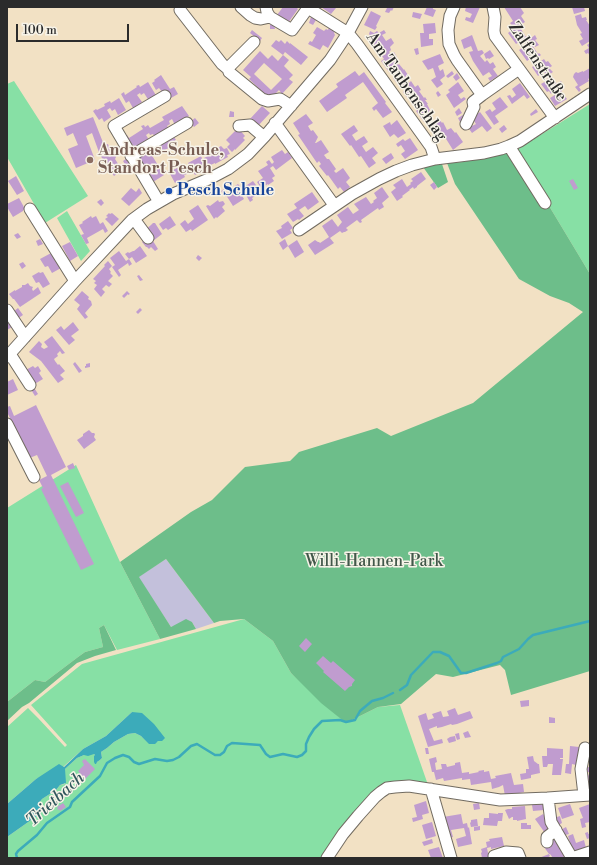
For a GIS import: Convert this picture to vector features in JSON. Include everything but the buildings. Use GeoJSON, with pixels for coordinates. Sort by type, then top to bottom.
{"type":"FeatureCollection","features":[{"type":"Feature","properties":{"kind":"street"},"geometry":{"type":"LineString","coordinates":[[242,7],[255,18],[261,19],[268,12]]}},
{"type":"Feature","properties":{"kind":"street"},"geometry":{"type":"LineString","coordinates":[[30,385],[8,356],[124,227],[141,213],[159,202],[211,178],[231,167],[248,154],[291,106],[310,92],[348,33],[362,7]]}},
{"type":"Feature","properties":{"kind":"street"},"geometry":{"type":"LineString","coordinates":[[454,7],[448,23],[449,44],[478,98]]}},
{"type":"Feature","properties":{"kind":"street","name":"Zalfenstraße"},"geometry":{"type":"LineString","coordinates":[[493,7],[495,17],[495,36],[555,118],[590,94]]}},
{"type":"Feature","properties":{"kind":"street","name":"Am Taubenschlag"},"geometry":{"type":"LineString","coordinates":[[268,12],[292,30],[308,8],[348,33],[431,147],[435,159]]}},
{"type":"Feature","properties":{"kind":"street"},"geometry":{"type":"LineString","coordinates":[[180,10],[230,73],[262,99],[268,101],[280,99],[291,106]]}},
{"type":"Feature","properties":{"kind":"street"},"geometry":{"type":"LineString","coordinates":[[228,69],[254,42]]}},
{"type":"Feature","properties":{"kind":"street"},"geometry":{"type":"LineString","coordinates":[[466,124],[478,98],[519,69]]}},
{"type":"Feature","properties":{"kind":"street"},"geometry":{"type":"LineString","coordinates":[[159,202],[136,174],[114,126],[165,96]]}},
{"type":"Feature","properties":{"kind":"street","name":"Am Taubenschlag"},"geometry":{"type":"LineString","coordinates":[[299,230],[334,205],[379,179],[412,165],[435,159],[484,153],[510,146],[555,118]]}},
{"type":"Feature","properties":{"kind":"street"},"geometry":{"type":"LineString","coordinates":[[275,123],[334,205]]}},
{"type":"Feature","properties":{"kind":"street"},"geometry":{"type":"LineString","coordinates":[[127,155],[187,124]]}},
{"type":"Feature","properties":{"kind":"street"},"geometry":{"type":"LineString","coordinates":[[239,126],[250,125],[264,137]]}},
{"type":"Feature","properties":{"kind":"street"},"geometry":{"type":"LineString","coordinates":[[510,146],[545,203]]}},
{"type":"Feature","properties":{"kind":"street"},"geometry":{"type":"LineString","coordinates":[[30,209],[75,281]]}},
{"type":"Feature","properties":{"kind":"street"},"geometry":{"type":"LineString","coordinates":[[134,219],[148,238]]}},
{"type":"Feature","properties":{"kind":"street"},"geometry":{"type":"LineString","coordinates":[[7,310],[25,337]]}},
{"type":"Feature","properties":{"kind":"street"},"geometry":{"type":"LineString","coordinates":[[7,424],[34,477]]}},
{"type":"Feature","properties":{"kind":"street"},"geometry":{"type":"LineString","coordinates":[[327,858],[343,834],[358,816],[372,800],[387,788],[412,786],[500,800],[587,795],[581,769],[585,748]]}},
{"type":"Feature","properties":{"kind":"street"},"geometry":{"type":"LineString","coordinates":[[431,789],[451,858]]}},
{"type":"Feature","properties":{"kind":"street"},"geometry":{"type":"LineString","coordinates":[[548,798],[551,820],[572,858],[590,852]]}},
{"type":"Feature","properties":{"kind":"street"},"geometry":{"type":"LineString","coordinates":[[546,842],[547,837],[556,830]]}},
{"type":"Feature","properties":{"kind":"street"},"geometry":{"type":"LineString","coordinates":[[494,856],[506,852],[519,855]]}},
{"type":"Feature","properties":{"kind":"shaded area"},"geometry":{"type":"Polygon","coordinates":[[[166,559],[214,623],[196,629],[192,622],[171,627],[138,577],[166,559]]]}},
{"type":"Feature","properties":{"kind":"green space"},"geometry":{"type":"Polygon","coordinates":[[[14,81],[88,196],[45,223],[7,157],[7,84],[14,81]]]}},
{"type":"Feature","properties":{"kind":"green space"},"geometry":{"type":"Polygon","coordinates":[[[590,104],[590,274],[513,146],[515,145],[518,149],[590,104]]]}},
{"type":"Feature","properties":{"kind":"green space","name":"Willi-Hannen-Park"},"geometry":{"type":"Polygon","coordinates":[[[513,146],[590,274],[590,671],[511,695],[505,670],[500,665],[453,677],[436,674],[401,704],[378,707],[346,723],[321,703],[291,673],[273,641],[244,619],[214,623],[166,559],[139,577],[171,627],[186,619],[192,622],[196,629],[160,639],[120,562],[191,512],[212,500],[245,467],[290,461],[299,452],[377,428],[391,436],[473,403],[583,312],[569,303],[550,296],[519,279],[455,184],[447,163],[463,162],[513,146]]]}},
{"type":"Feature","properties":{"kind":"green space"},"geometry":{"type":"Polygon","coordinates":[[[442,164],[448,182],[438,188],[423,167],[442,164]]]}},
{"type":"Feature","properties":{"kind":"green space"},"geometry":{"type":"Polygon","coordinates":[[[67,211],[90,251],[81,261],[57,218],[67,211]]]}},
{"type":"Feature","properties":{"kind":"green space"},"geometry":{"type":"Polygon","coordinates":[[[76,465],[120,562],[160,639],[117,650],[104,625],[99,628],[103,647],[85,652],[45,682],[35,680],[7,702],[7,508],[76,465]]]}},
{"type":"Feature","properties":{"kind":"green space"},"geometry":{"type":"Polygon","coordinates":[[[244,619],[273,641],[291,673],[346,723],[378,707],[400,705],[427,782],[425,784],[387,783],[323,858],[7,858],[7,837],[41,813],[39,803],[60,785],[65,784],[65,769],[77,758],[94,753],[97,762],[102,758],[101,752],[128,734],[135,733],[150,744],[162,741],[132,712],[106,736],[83,749],[63,767],[36,779],[7,804],[7,727],[28,708],[65,747],[67,745],[31,705],[82,664],[244,619]]]}},
{"type":"Feature","properties":{"kind":"green space"},"geometry":{"type":"Polygon","coordinates":[[[104,625],[116,650],[77,663],[29,703],[22,707],[7,721],[7,702],[35,680],[45,682],[85,652],[103,647],[99,628],[104,625]]]}},
{"type":"Feature","properties":{"kind":"water"},"geometry":{"type":"Polygon","coordinates":[[[132,712],[142,713],[154,724],[165,738],[155,744],[149,744],[141,736],[135,733],[128,734],[101,752],[102,758],[96,764],[94,762],[94,754],[88,756],[84,755],[77,758],[65,769],[66,783],[60,785],[39,803],[42,807],[41,813],[7,837],[7,804],[36,779],[59,764],[64,767],[83,749],[106,736],[132,712]]]}},
{"type":"Feature","properties":{"kind":"waterway","name":"Trietbach"},"geometry":{"type":"LineString","coordinates":[[400,690],[407,685],[411,675],[433,652],[440,652],[449,656],[461,673],[466,673],[501,661],[503,657],[519,649],[533,635],[590,621]]}},
{"type":"Feature","properties":{"kind":"waterway","name":"Trietbach"},"geometry":{"type":"LineString","coordinates":[[17,858],[16,854],[18,851],[37,835],[47,823],[70,807],[72,802],[100,776],[107,763],[115,758],[123,755],[139,764],[155,759],[167,761],[173,760],[179,757],[191,746],[197,744],[215,755],[220,755],[224,752],[227,746],[232,743],[260,745],[270,757],[283,754],[297,757],[306,751],[306,744],[309,737],[322,721],[340,720],[346,722],[355,720],[360,711],[372,701],[393,693]]}},
{"type":"Feature","properties":{"kind":"place","name":"Andreas-Schule, Standort Pesch"},"geometry":{"type":"Point","coordinates":[90,160]}},
{"type":"Feature","properties":{"kind":"place","name":"Pesch Schule"},"geometry":{"type":"Point","coordinates":[169,191]}}]}
